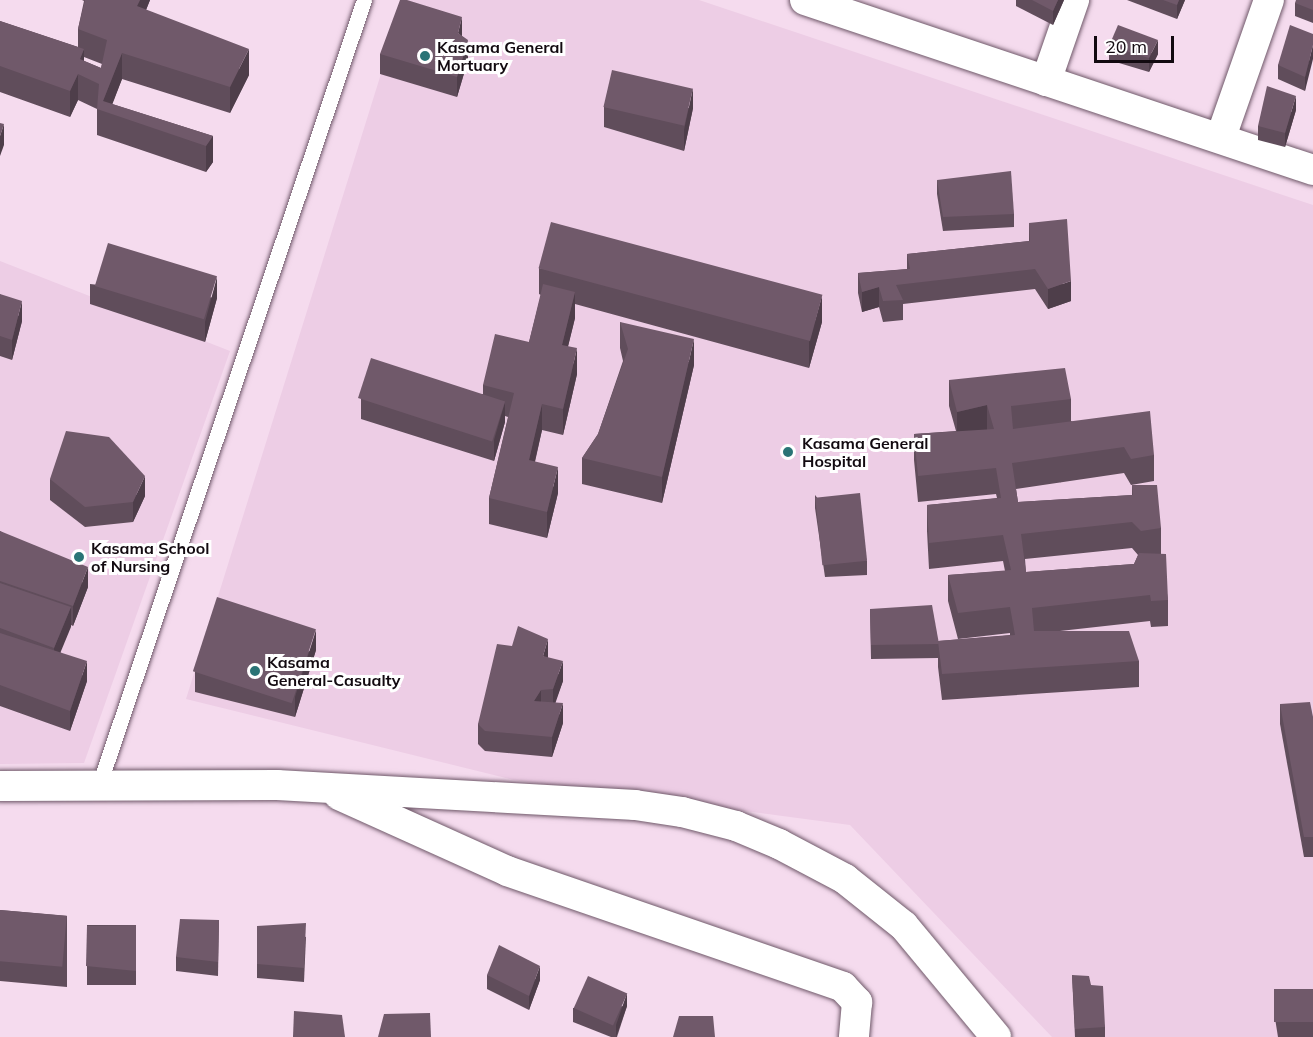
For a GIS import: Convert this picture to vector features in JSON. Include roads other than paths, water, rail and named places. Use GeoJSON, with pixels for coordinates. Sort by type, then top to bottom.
{"type":"FeatureCollection","features":[{"type":"Feature","properties":{"kind":"street"},"geometry":{"type":"LineString","coordinates":[[805,0],[1221,137],[1313,170]]}},
{"type":"Feature","properties":{"kind":"street"},"geometry":{"type":"LineString","coordinates":[[1046,81],[1074,0]]}},
{"type":"Feature","properties":{"kind":"street"},"geometry":{"type":"LineString","coordinates":[[1221,137],[1269,0]]}},
{"type":"Feature","properties":{"kind":"street"},"geometry":{"type":"LineString","coordinates":[[0,786],[323,787],[635,805],[736,826],[816,862],[873,900],[904,926],[996,1037]]}},
{"type":"Feature","properties":{"kind":"street"},"geometry":{"type":"LineString","coordinates":[[323,787],[507,871],[837,985],[857,1002],[854,1037]]}},
{"type":"Feature","properties":{"kind":"lane"},"geometry":{"type":"LineString","coordinates":[[99,785],[364,0]]}},
{"type":"Feature","properties":{"kind":"place","name":"Kasama General Mortuary"},"geometry":{"type":"Point","coordinates":[425,56]}},
{"type":"Feature","properties":{"kind":"place","name":"Kasama General Hospital"},"geometry":{"type":"Point","coordinates":[788,452]}},
{"type":"Feature","properties":{"kind":"place","name":"Kasama School of Nursing"},"geometry":{"type":"Point","coordinates":[79,557]}},
{"type":"Feature","properties":{"kind":"place","name":"Kasama General-Casualty"},"geometry":{"type":"Point","coordinates":[255,671]}}]}
